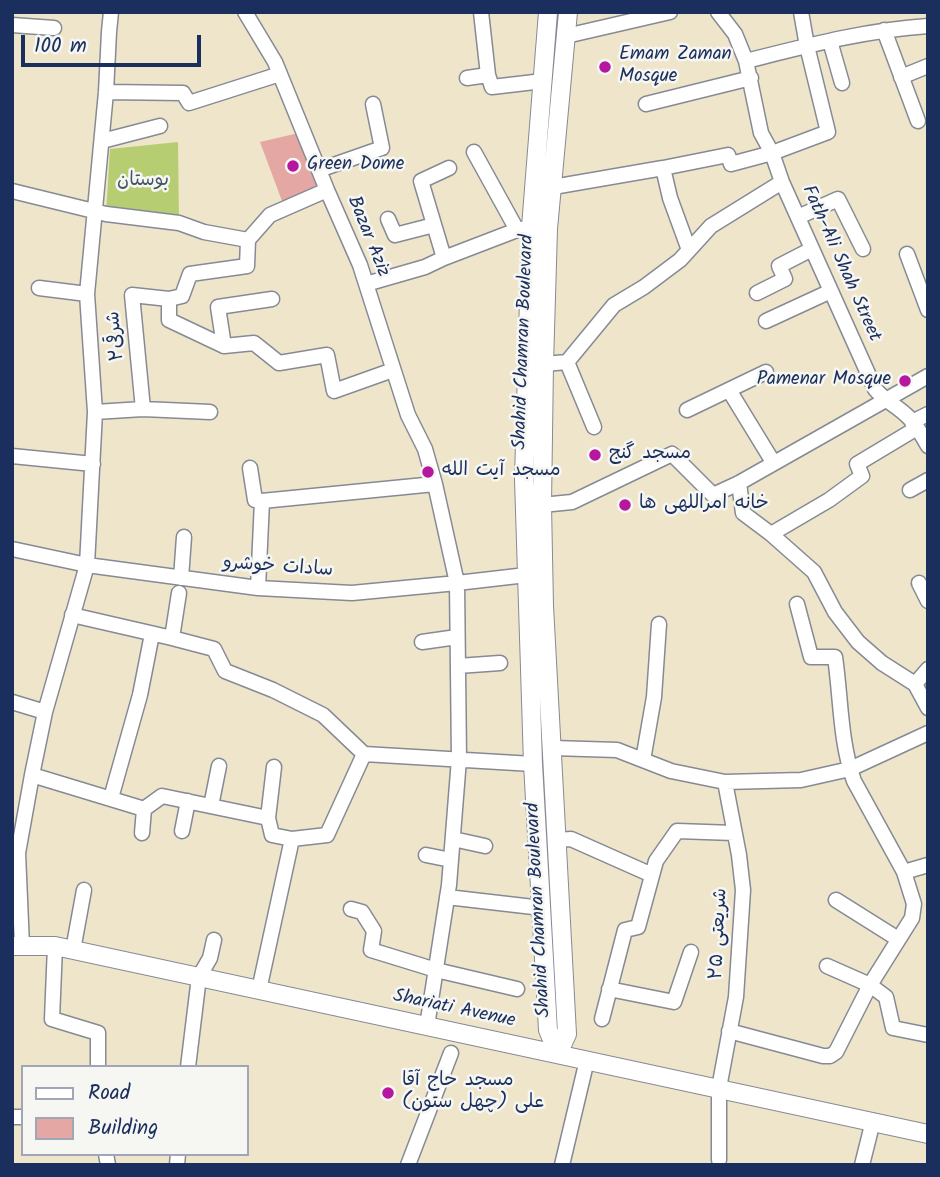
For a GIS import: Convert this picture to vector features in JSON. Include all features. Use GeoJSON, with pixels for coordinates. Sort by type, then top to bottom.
{"type":"FeatureCollection","features":[{"type":"Feature","properties":{"kind":"main road","name":"Shahid Chamran Boulevard"},"geometry":{"type":"LineString","coordinates":[[548,12],[532,229],[524,479],[553,748],[567,1034],[558,1054]]}},
{"type":"Feature","properties":{"kind":"main road","name":"Shahid Chamran Boulevard"},"geometry":{"type":"LineString","coordinates":[[558,1054],[548,1030],[533,764],[535,574],[542,505],[544,364],[532,229],[553,187],[568,12]]}},
{"type":"Feature","properties":{"kind":"main road"},"geometry":{"type":"LineString","coordinates":[[542,902],[560,897]]}},
{"type":"Feature","properties":{"kind":"main road","name":"Shariati Avenue"},"geometry":{"type":"LineString","coordinates":[[17,946],[64,948],[928,1134]]}},
{"type":"Feature","properties":{"kind":"street"},"geometry":{"type":"LineString","coordinates":[[17,946],[18,824],[32,775],[45,712],[86,565],[95,412],[87,294],[111,12]]}},
{"type":"Feature","properties":{"kind":"street","name":"Bazar Aziz"},"geometry":{"type":"LineString","coordinates":[[245,12],[275,62],[360,265],[408,415],[425,449],[457,583],[459,759],[447,897],[427,1026]]}},
{"type":"Feature","properties":{"kind":"street"},"geometry":{"type":"LineString","coordinates":[[481,12],[490,81]]}},
{"type":"Feature","properties":{"kind":"street"},"geometry":{"type":"LineString","coordinates":[[566,36],[670,12]]}},
{"type":"Feature","properties":{"kind":"street","name":"Fath-Ali Shah Street"},"geometry":{"type":"LineString","coordinates":[[718,12],[735,34],[751,78],[761,133],[875,389],[884,400],[906,415],[928,446]]}},
{"type":"Feature","properties":{"kind":"street"},"geometry":{"type":"LineString","coordinates":[[553,187],[728,155],[730,164],[772,153],[828,132],[801,12]]}},
{"type":"Feature","properties":{"kind":"street"},"geometry":{"type":"LineString","coordinates":[[12,25],[54,28]]}},
{"type":"Feature","properties":{"kind":"street"},"geometry":{"type":"LineString","coordinates":[[746,61],[884,30],[928,26]]}},
{"type":"Feature","properties":{"kind":"street"},"geometry":{"type":"LineString","coordinates":[[884,30],[918,121]]}},
{"type":"Feature","properties":{"kind":"street"},"geometry":{"type":"LineString","coordinates":[[830,41],[842,83]]}},
{"type":"Feature","properties":{"kind":"street"},"geometry":{"type":"LineString","coordinates":[[901,77],[928,66]]}},
{"type":"Feature","properties":{"kind":"street"},"geometry":{"type":"LineString","coordinates":[[106,92],[183,93],[189,103],[280,74]]}},
{"type":"Feature","properties":{"kind":"street"},"geometry":{"type":"LineString","coordinates":[[467,78],[543,81]]}},
{"type":"Feature","properties":{"kind":"street"},"geometry":{"type":"LineString","coordinates":[[646,104],[751,78]]}},
{"type":"Feature","properties":{"kind":"street"},"geometry":{"type":"LineString","coordinates":[[319,170],[382,148],[373,104]]}},
{"type":"Feature","properties":{"kind":"street"},"geometry":{"type":"LineString","coordinates":[[102,141],[160,126]]}},
{"type":"Feature","properties":{"kind":"street"},"geometry":{"type":"LineString","coordinates":[[366,284],[425,267],[444,258],[532,229],[474,152]]}},
{"type":"Feature","properties":{"kind":"street"},"geometry":{"type":"LineString","coordinates":[[444,258],[421,181],[449,168]]}},
{"type":"Feature","properties":{"kind":"street"},"geometry":{"type":"LineString","coordinates":[[663,168],[670,198],[689,250]]}},
{"type":"Feature","properties":{"kind":"street"},"geometry":{"type":"LineString","coordinates":[[544,364],[567,362],[614,305],[680,260],[711,226],[782,182]]}},
{"type":"Feature","properties":{"kind":"street"},"geometry":{"type":"LineString","coordinates":[[327,190],[270,215],[248,240],[247,265],[190,274],[182,296],[169,299],[169,320],[224,346],[254,343],[279,363],[327,355],[334,391],[393,370]]}},
{"type":"Feature","properties":{"kind":"street"},"geometry":{"type":"LineString","coordinates":[[12,191],[94,211],[179,223],[204,232],[248,240]]}},
{"type":"Feature","properties":{"kind":"street"},"geometry":{"type":"LineString","coordinates":[[798,217],[838,199],[863,249]]}},
{"type":"Feature","properties":{"kind":"street"},"geometry":{"type":"LineString","coordinates":[[388,219],[395,235],[434,225]]}},
{"type":"Feature","properties":{"kind":"street"},"geometry":{"type":"LineString","coordinates":[[757,293],[785,279],[779,266],[812,249]]}},
{"type":"Feature","properties":{"kind":"street"},"geometry":{"type":"LineString","coordinates":[[906,254],[926,302]]}},
{"type":"Feature","properties":{"kind":"street"},"geometry":{"type":"LineString","coordinates":[[39,288],[87,294]]}},
{"type":"Feature","properties":{"kind":"street"},"geometry":{"type":"LineString","coordinates":[[766,321],[831,291]]}},
{"type":"Feature","properties":{"kind":"street","name":"شرقی۲"},"geometry":{"type":"LineString","coordinates":[[143,409],[132,295],[169,299]]}},
{"type":"Feature","properties":{"kind":"street"},"geometry":{"type":"LineString","coordinates":[[224,346],[218,307],[272,299]]}},
{"type":"Feature","properties":{"kind":"street"},"geometry":{"type":"LineString","coordinates":[[567,362],[594,427]]}},
{"type":"Feature","properties":{"kind":"street"},"geometry":{"type":"LineString","coordinates":[[687,410],[766,372]]}},
{"type":"Feature","properties":{"kind":"street"},"geometry":{"type":"LineString","coordinates":[[542,505],[572,502],[672,454],[713,495],[928,376]]}},
{"type":"Feature","properties":{"kind":"street"},"geometry":{"type":"LineString","coordinates":[[729,390],[773,462]]}},
{"type":"Feature","properties":{"kind":"street"},"geometry":{"type":"LineString","coordinates":[[95,412],[143,409],[210,411]]}},
{"type":"Feature","properties":{"kind":"street"},"geometry":{"type":"LineString","coordinates":[[771,534],[829,500],[862,476],[857,464],[928,414]]}},
{"type":"Feature","properties":{"kind":"street"},"geometry":{"type":"LineString","coordinates":[[12,456],[93,464]]}},
{"type":"Feature","properties":{"kind":"street"},"geometry":{"type":"LineString","coordinates":[[250,468],[255,500],[262,501],[435,484]]}},
{"type":"Feature","properties":{"kind":"street"},"geometry":{"type":"LineString","coordinates":[[910,490],[928,480]]}},
{"type":"Feature","properties":{"kind":"street"},"geometry":{"type":"LineString","coordinates":[[739,483],[743,513],[814,572],[835,612],[858,642],[882,663],[915,684],[928,708]]}},
{"type":"Feature","properties":{"kind":"street"},"geometry":{"type":"LineString","coordinates":[[258,589],[262,501]]}},
{"type":"Feature","properties":{"kind":"street"},"geometry":{"type":"LineString","coordinates":[[181,578],[184,537]]}},
{"type":"Feature","properties":{"kind":"street","name":"سادات خوشرو"},"geometry":{"type":"LineString","coordinates":[[12,549],[86,565],[258,589],[352,593],[535,574]]}},
{"type":"Feature","properties":{"kind":"street"},"geometry":{"type":"LineString","coordinates":[[919,583],[928,601]]}},
{"type":"Feature","properties":{"kind":"street"},"geometry":{"type":"LineString","coordinates":[[172,638],[179,593]]}},
{"type":"Feature","properties":{"kind":"street"},"geometry":{"type":"LineString","coordinates":[[729,1031],[830,1056],[836,1052],[870,985],[914,911],[904,872],[850,769],[835,657],[811,657],[797,604]]}},
{"type":"Feature","properties":{"kind":"street"},"geometry":{"type":"LineString","coordinates":[[72,615],[214,649],[225,671],[274,690],[323,715],[364,754],[533,764]]}},
{"type":"Feature","properties":{"kind":"street"},"geometry":{"type":"LineString","coordinates":[[643,760],[654,697],[659,624]]}},
{"type":"Feature","properties":{"kind":"street"},"geometry":{"type":"LineString","coordinates":[[111,798],[140,695],[152,634]]}},
{"type":"Feature","properties":{"kind":"street"},"geometry":{"type":"LineString","coordinates":[[422,642],[457,637]]}},
{"type":"Feature","properties":{"kind":"street"},"geometry":{"type":"LineString","coordinates":[[458,666],[500,663]]}},
{"type":"Feature","properties":{"kind":"street"},"geometry":{"type":"LineString","coordinates":[[915,684],[928,669]]}},
{"type":"Feature","properties":{"kind":"street"},"geometry":{"type":"LineString","coordinates":[[12,702],[45,712]]}},
{"type":"Feature","properties":{"kind":"street"},"geometry":{"type":"LineString","coordinates":[[553,748],[617,750],[671,771],[725,782],[801,780],[850,769],[928,733]]}},
{"type":"Feature","properties":{"kind":"street"},"geometry":{"type":"LineString","coordinates":[[274,766],[268,817],[272,835],[292,839],[327,835],[364,754]]}},
{"type":"Feature","properties":{"kind":"street"},"geometry":{"type":"LineString","coordinates":[[211,806],[219,766]]}},
{"type":"Feature","properties":{"kind":"street"},"geometry":{"type":"LineString","coordinates":[[32,775],[144,809]]}},
{"type":"Feature","properties":{"kind":"street","name":"شریعتی ۲۵"},"geometry":{"type":"LineString","coordinates":[[719,1160],[719,1088],[736,997],[743,890],[725,782]]}},
{"type":"Feature","properties":{"kind":"street"},"geometry":{"type":"LineString","coordinates":[[142,833],[144,809],[162,796],[268,817]]}},
{"type":"Feature","properties":{"kind":"street"},"geometry":{"type":"LineString","coordinates":[[182,831],[188,801]]}},
{"type":"Feature","properties":{"kind":"street"},"geometry":{"type":"LineString","coordinates":[[602,1018],[625,930],[638,927],[654,868],[677,831],[734,833]]}},
{"type":"Feature","properties":{"kind":"street"},"geometry":{"type":"LineString","coordinates":[[259,990],[292,839]]}},
{"type":"Feature","properties":{"kind":"street"},"geometry":{"type":"LineString","coordinates":[[453,839],[485,846]]}},
{"type":"Feature","properties":{"kind":"street"},"geometry":{"type":"LineString","coordinates":[[557,840],[570,839],[654,868]]}},
{"type":"Feature","properties":{"kind":"street"},"geometry":{"type":"LineString","coordinates":[[426,855],[451,860]]}},
{"type":"Feature","properties":{"kind":"street"},"geometry":{"type":"LineString","coordinates":[[904,872],[928,865]]}},
{"type":"Feature","properties":{"kind":"street"},"geometry":{"type":"LineString","coordinates":[[84,890],[64,948],[52,1019],[98,1033],[98,1065]]}},
{"type":"Feature","properties":{"kind":"street"},"geometry":{"type":"LineString","coordinates":[[447,897],[542,902]]}},
{"type":"Feature","properties":{"kind":"street"},"geometry":{"type":"LineString","coordinates":[[836,900],[898,939]]}},
{"type":"Feature","properties":{"kind":"street"},"geometry":{"type":"LineString","coordinates":[[351,909],[362,912],[374,931],[371,950],[436,970],[517,989]]}},
{"type":"Feature","properties":{"kind":"street"},"geometry":{"type":"LineString","coordinates":[[188,1065],[199,977],[210,958],[214,940]]}},
{"type":"Feature","properties":{"kind":"street"},"geometry":{"type":"LineString","coordinates":[[609,989],[674,1002],[691,953]]}},
{"type":"Feature","properties":{"kind":"street"},"geometry":{"type":"LineString","coordinates":[[827,966],[870,985],[886,996],[893,1028],[928,1035]]}},
{"type":"Feature","properties":{"kind":"street"},"geometry":{"type":"LineString","coordinates":[[408,1165],[451,1053]]}},
{"type":"Feature","properties":{"kind":"street"},"geometry":{"type":"LineString","coordinates":[[562,1165],[587,1060]]}},
{"type":"Feature","properties":{"kind":"street"},"geometry":{"type":"LineString","coordinates":[[862,1165],[873,1121]]}},
{"type":"Feature","properties":{"kind":"green space","name":"بوستان"},"geometry":{"type":"Polygon","coordinates":[[[178,142],[179,223],[106,214],[110,149],[178,142]]]}},
{"type":"Feature","properties":{"kind":"building","name":"Green Dome"},"geometry":{"type":"Polygon","coordinates":[[[303,132],[327,190],[285,209],[260,142],[303,132]]]}},
{"type":"Feature","properties":{"kind":"place","name":"Emam Zaman Mosque"},"geometry":{"type":"Point","coordinates":[605,67]}},
{"type":"Feature","properties":{"kind":"place","name":"Green Dome"},"geometry":{"type":"Point","coordinates":[293,166]}},
{"type":"Feature","properties":{"kind":"place","name":"Pamenar Mosque"},"geometry":{"type":"Point","coordinates":[905,381]}},
{"type":"Feature","properties":{"kind":"place","name":"مسجد گنج"},"geometry":{"type":"Point","coordinates":[595,455]}},
{"type":"Feature","properties":{"kind":"place","name":"مسجد آیت الله"},"geometry":{"type":"Point","coordinates":[428,472]}},
{"type":"Feature","properties":{"kind":"place","name":"خانه امراللهی ها"},"geometry":{"type":"Point","coordinates":[625,505]}},
{"type":"Feature","properties":{"kind":"place","name":"مسجد حاج آقا علی (چهل ستون)"},"geometry":{"type":"Point","coordinates":[388,1093]}}]}
